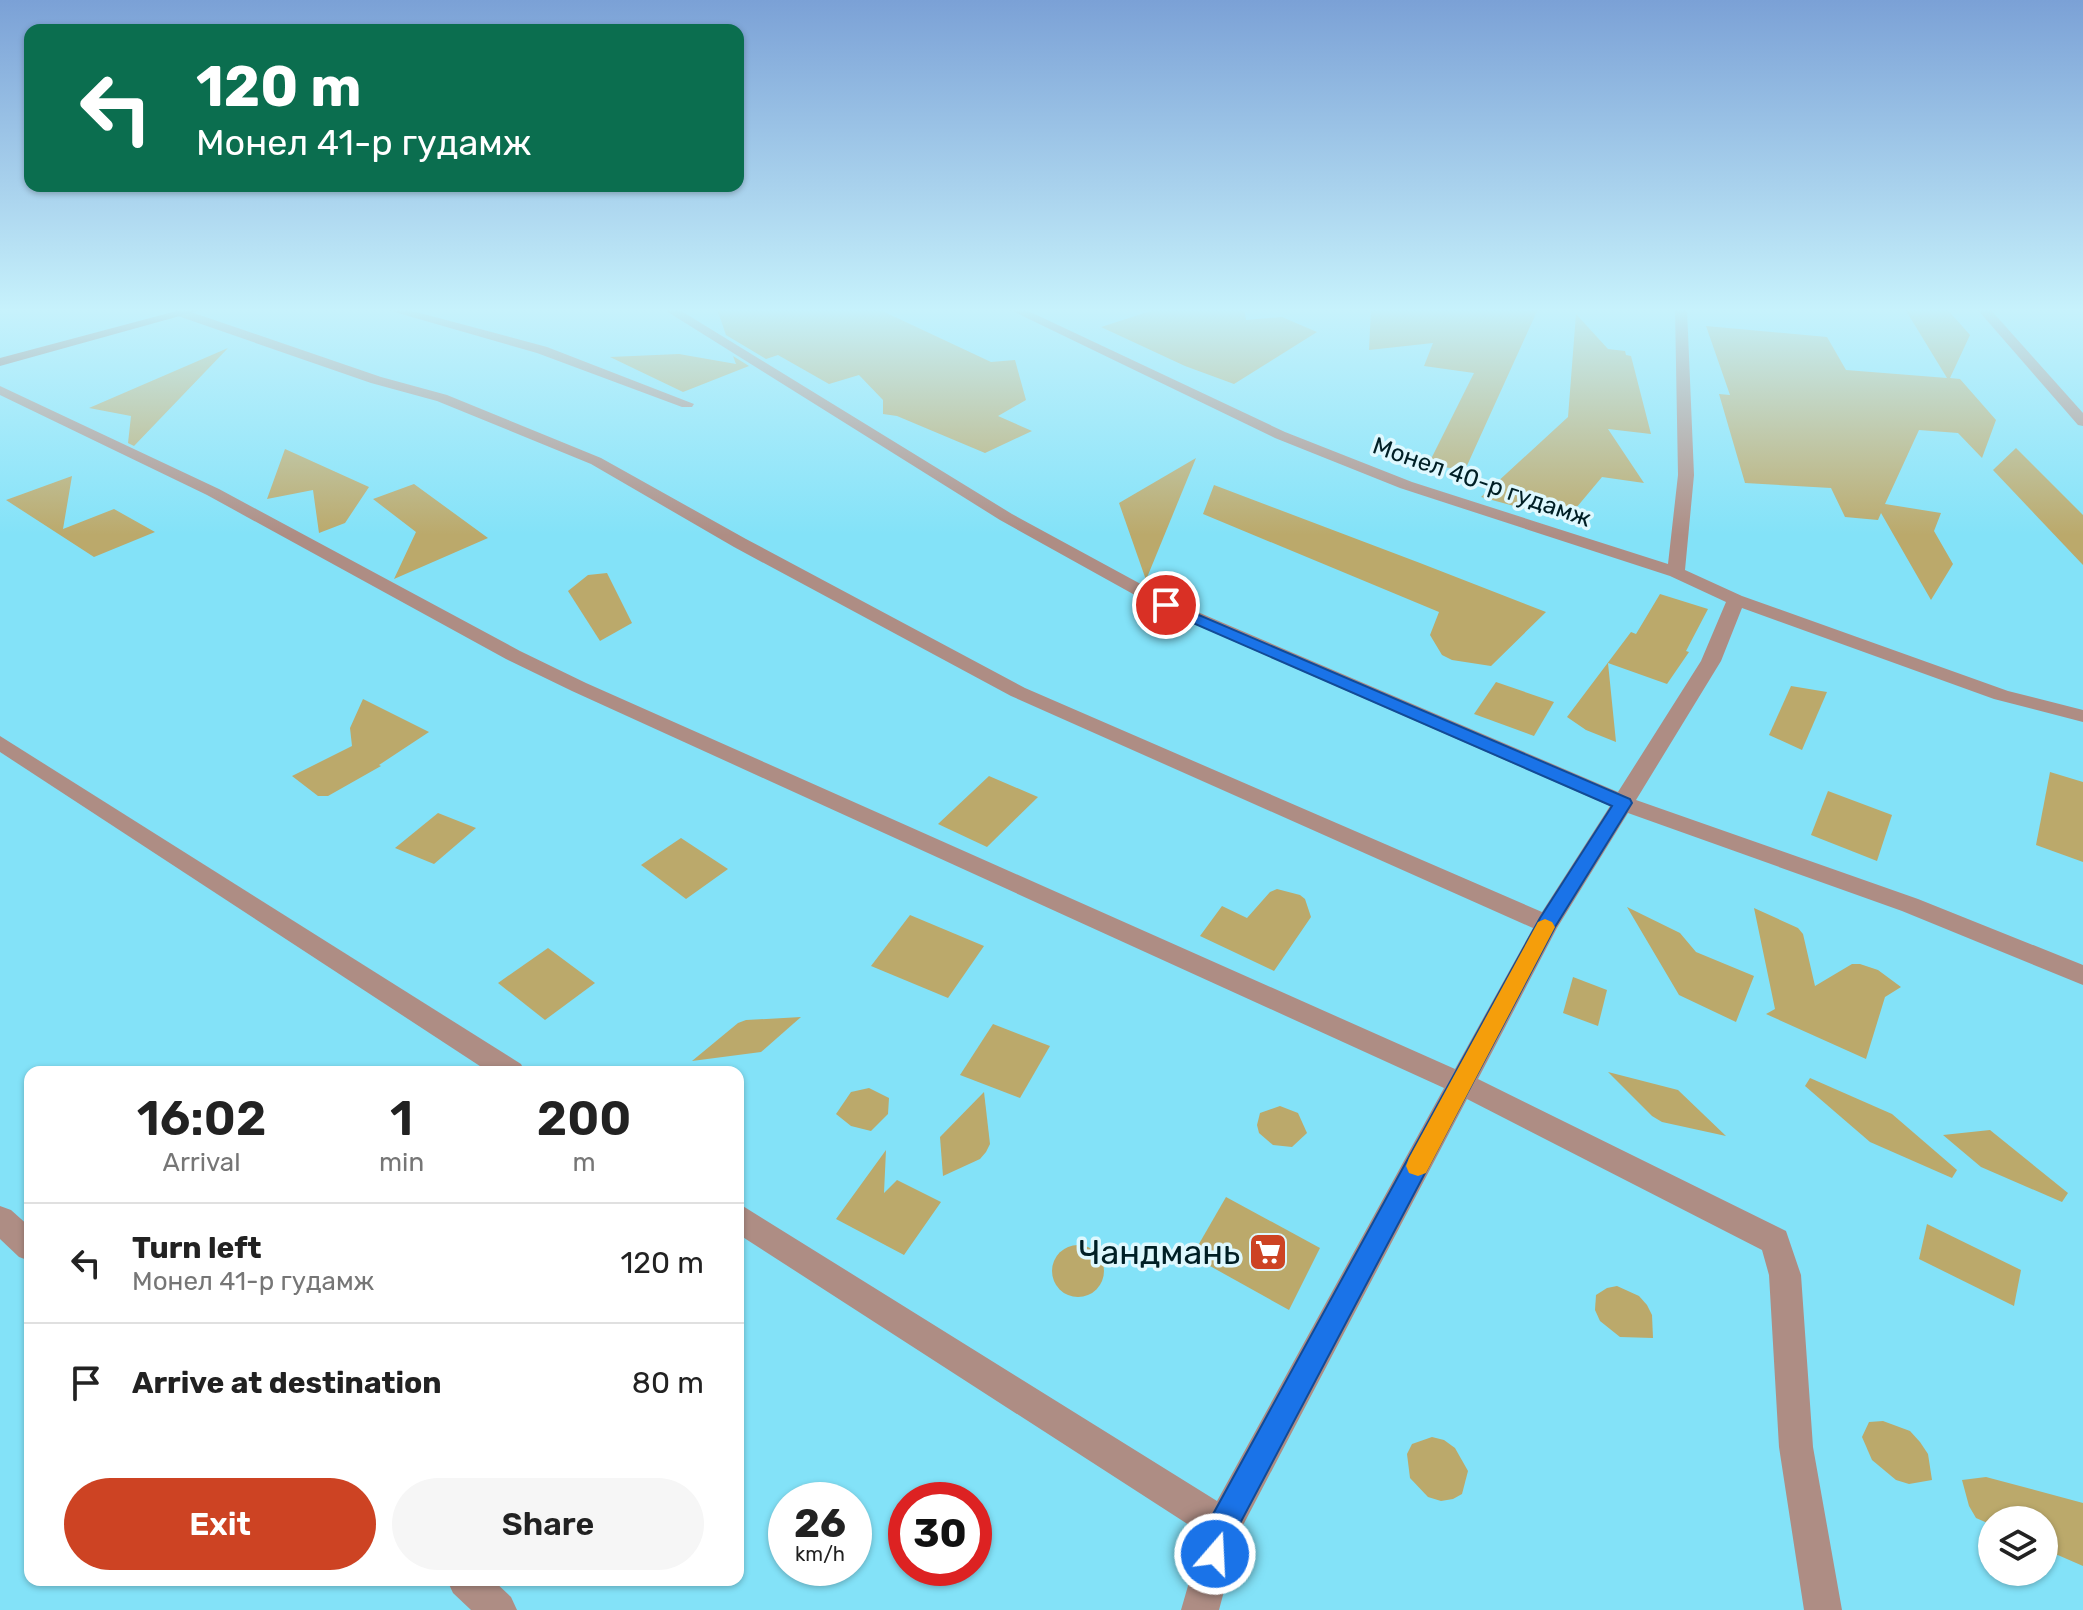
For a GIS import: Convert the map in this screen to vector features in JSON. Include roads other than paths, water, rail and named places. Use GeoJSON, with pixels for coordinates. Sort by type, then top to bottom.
{"type":"FeatureCollection","features":[{"type":"Feature","properties":{"kind":"street"},"geometry":{"type":"LineString","coordinates":[[391,384],[442,398],[596,461],[740,543],[1018,692],[1547,924]]}},
{"type":"Feature","properties":{"kind":"street"},"geometry":{"type":"LineString","coordinates":[[634,384],[687,404]]}},
{"type":"Feature","properties":{"kind":"street"},"geometry":{"type":"LineString","coordinates":[[791,384],[1006,517],[1166,605],[1623,803],[1910,905],[2083,975]]}},
{"type":"Feature","properties":{"kind":"street","name":"Монел 40-р гудамж"},"geometry":{"type":"LineString","coordinates":[[1173,384],[1280,435],[1406,485],[1676,572],[1736,600],[2001,695],[2083,716]]}},
{"type":"Feature","properties":{"kind":"street"},"geometry":{"type":"LineString","coordinates":[[1676,572],[1686,475],[1683,384]]}},
{"type":"Feature","properties":{"kind":"street"},"geometry":{"type":"LineString","coordinates":[[2049,384],[2083,422]]}},
{"type":"Feature","properties":{"kind":"street"},"geometry":{"type":"LineString","coordinates":[[0,390],[213,492],[513,655],[591,693],[1462,1084],[1775,1241],[1785,1275],[1796,1447],[1823,1610]]}},
{"type":"Feature","properties":{"kind":"street"},"geometry":{"type":"LineString","coordinates":[[1200,1610],[1223,1526],[1547,924],[1711,661],[1736,600]]}},
{"type":"Feature","properties":{"kind":"street"},"geometry":{"type":"LineString","coordinates":[[0,743],[502,1066]]}},
{"type":"Feature","properties":{"kind":"street"},"geometry":{"type":"LineString","coordinates":[[0,1220],[24,1242]]}},
{"type":"Feature","properties":{"kind":"street"},"geometry":{"type":"LineString","coordinates":[[744,1221],[1223,1526]]}},
{"type":"Feature","properties":{"kind":"street"},"geometry":{"type":"LineString","coordinates":[[472,1586],[498,1610]]}},
{"type":"Feature","properties":{"kind":"place","name":"Чандмань"},"geometry":{"type":"Point","coordinates":[1268,1252]}}]}
